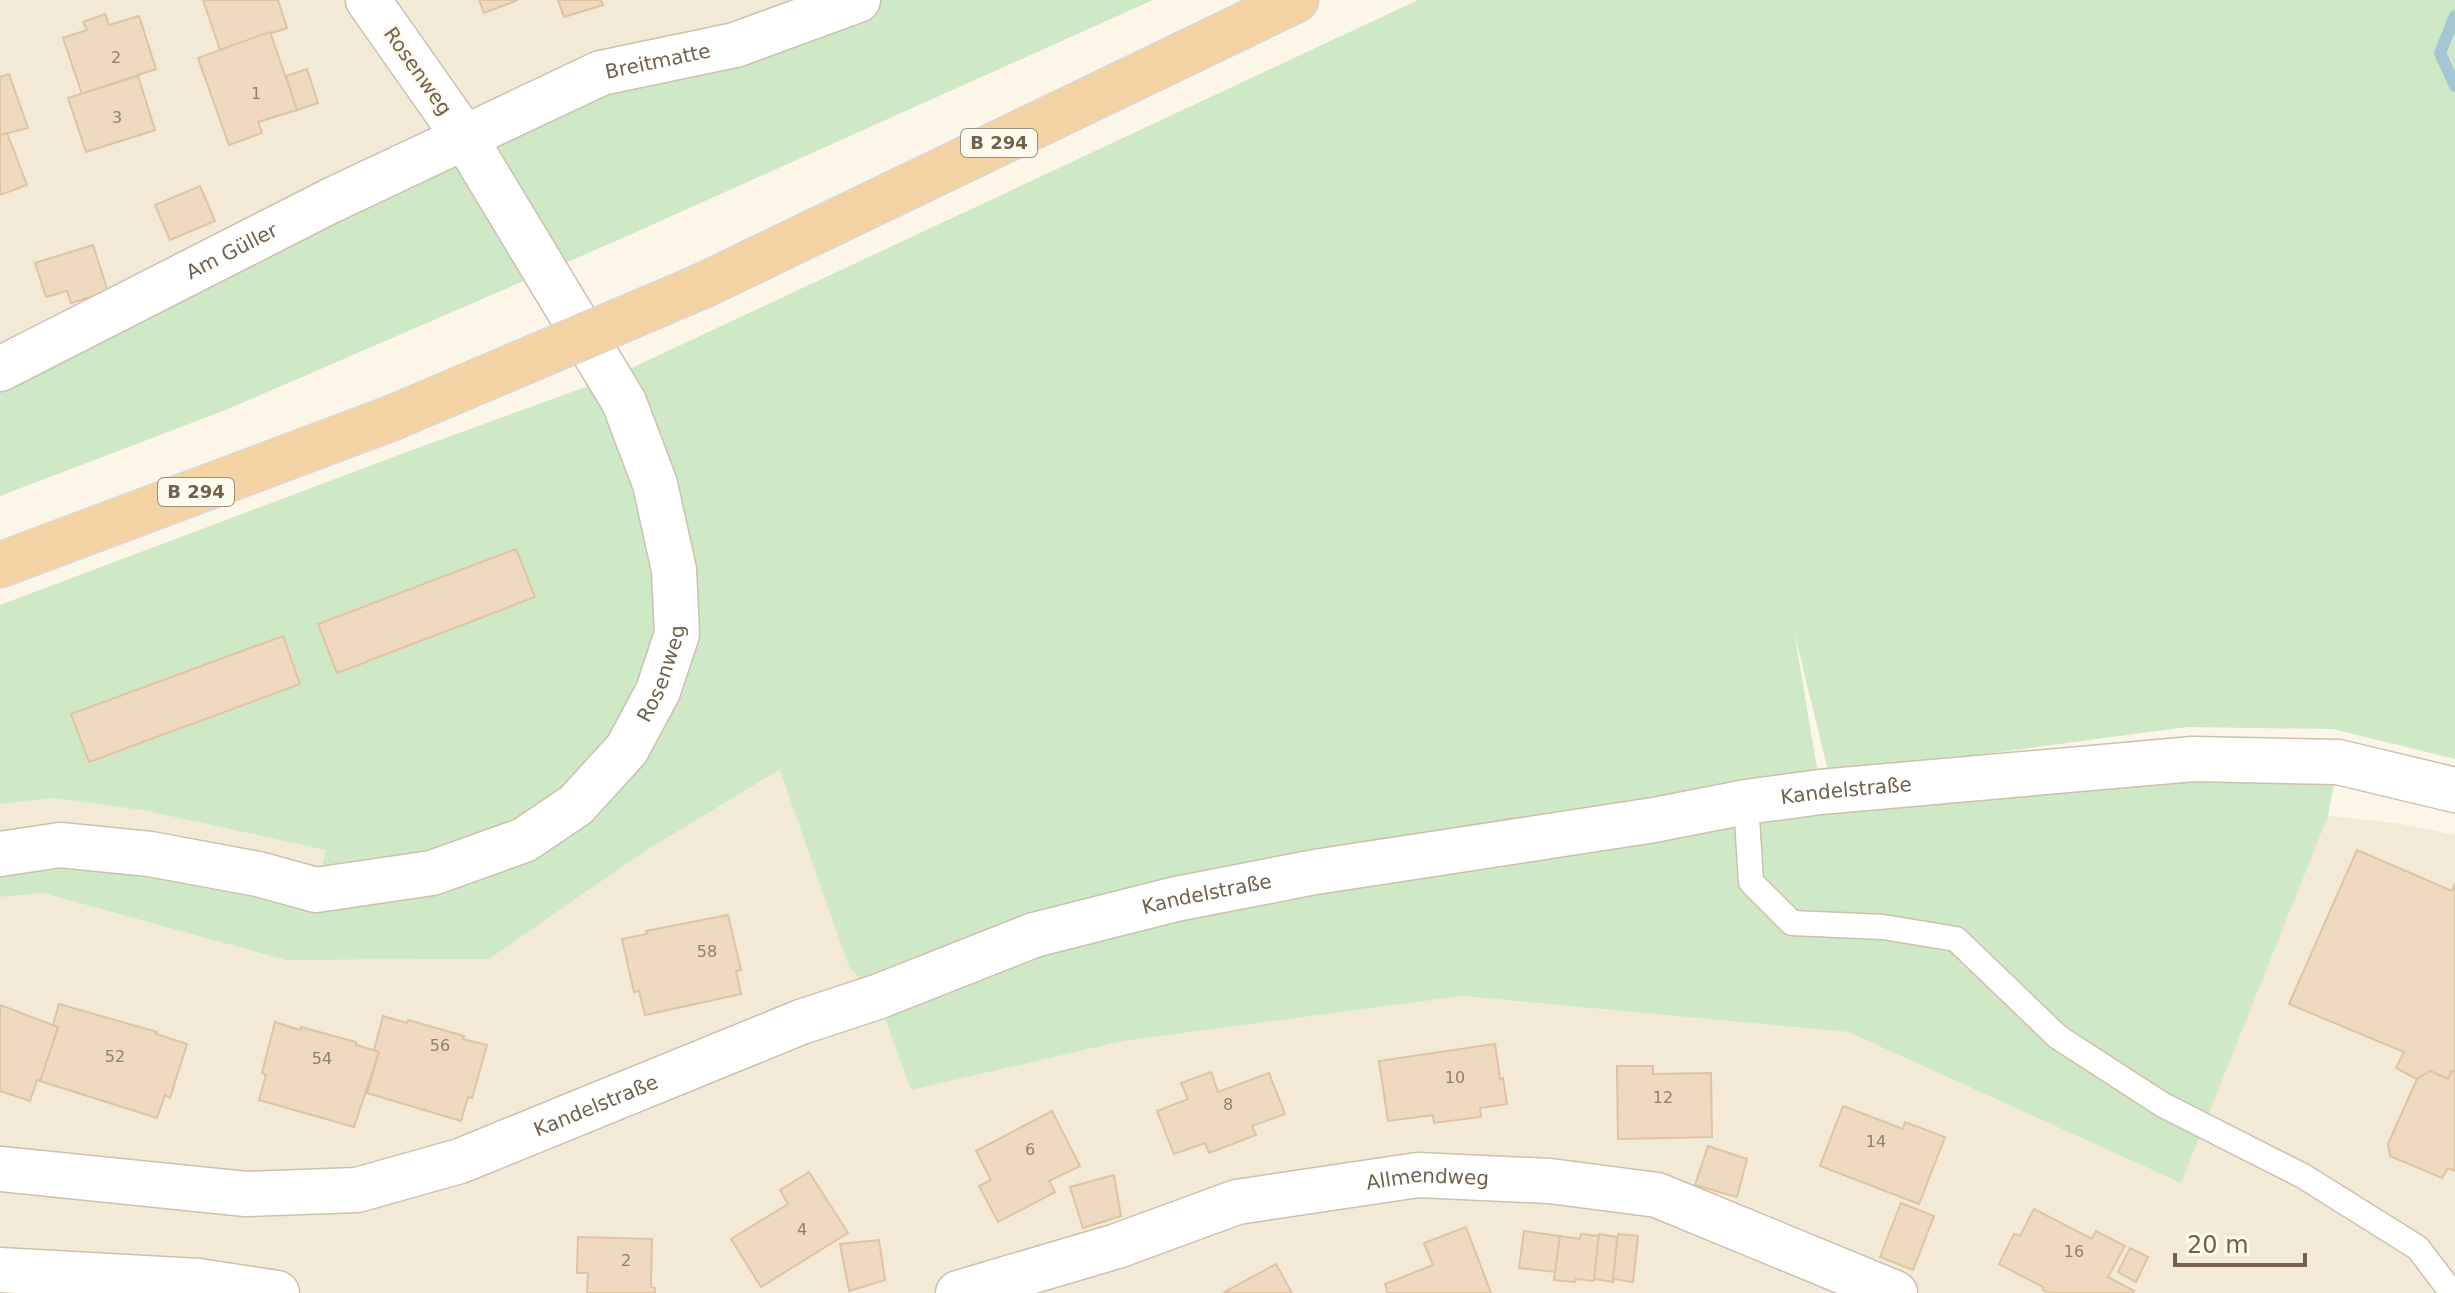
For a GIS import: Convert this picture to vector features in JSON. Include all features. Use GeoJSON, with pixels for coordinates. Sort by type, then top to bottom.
{"type":"FeatureCollection","features":[{"type":"Feature","properties":{"kind":"highway","name":"B 294"},"geometry":{"type":"LineString","coordinates":[[0,565],[392,418],[702,286],[1296,0]]}},
{"type":"Feature","properties":{"kind":"street","name":"Rosenweg"},"geometry":{"type":"LineString","coordinates":[[0,854],[60,845],[150,854],[258,874],[316,890],[432,873],[524,840],[576,805],[627,749],[658,691],[677,634],[674,570],[655,484],[624,402],[465,138],[368,0]]}},
{"type":"Feature","properties":{"kind":"street","name":"Breitmatte"},"geometry":{"type":"LineString","coordinates":[[465,138],[601,73],[735,45],[858,0]]}},
{"type":"Feature","properties":{"kind":"street","name":"Am Güller"},"geometry":{"type":"LineString","coordinates":[[0,369],[330,201],[465,138]]}},
{"type":"Feature","properties":{"kind":"street","name":"Kandelstraße"},"geometry":{"type":"LineString","coordinates":[[0,1169],[246,1194],[357,1190],[460,1161],[801,1022],[877,997],[1034,935],[1176,899],[1299,875],[1654,820],[1746,802],[1820,792],[2193,759],[2338,762],[2455,790]]}},
{"type":"Feature","properties":{"kind":"street","name":"Allmendweg"},"geometry":{"type":"LineString","coordinates":[[958,1293],[1117,1246],[1237,1202],[1418,1175],[1550,1181],[1657,1195],[1895,1293]]}},
{"type":"Feature","properties":{"kind":"street"},"geometry":{"type":"LineString","coordinates":[[0,1270],[198,1281],[257,1292]]}},
{"type":"Feature","properties":{"kind":"lane"},"geometry":{"type":"LineString","coordinates":[[1746,802],[1751,882],[1792,923],[1883,927],[1956,939],[2058,1037],[2163,1105],[2303,1176],[2418,1248],[2452,1293]]}},
{"type":"Feature","properties":{"kind":"shaded area"},"geometry":{"type":"Polygon","coordinates":[[[0,0],[851,0],[0,369],[0,0]]]}},
{"type":"Feature","properties":{"kind":"shaded area"},"geometry":{"type":"Polygon","coordinates":[[[781,770],[849,967],[877,997],[911,1090],[1123,1041],[1462,996],[1848,1032],[2181,1183],[2328,816],[2396,823],[2455,835],[2455,1293],[0,1293],[0,897],[43,893],[286,960],[489,959],[645,851],[781,770]]]}},
{"type":"Feature","properties":{"kind":"shaded area"},"geometry":{"type":"Polygon","coordinates":[[[52,798],[142,810],[326,850],[316,890],[0,869],[0,804],[52,798]]]}},
{"type":"Feature","properties":{"kind":"green space"},"geometry":{"type":"Polygon","coordinates":[[[858,0],[1153,0],[616,241],[228,409],[0,496],[0,369],[465,138],[858,0]]]}},
{"type":"Feature","properties":{"kind":"green space"},"geometry":{"type":"Polygon","coordinates":[[[1418,0],[2455,0],[2455,759],[2333,729],[2187,727],[1829,775],[1794,631],[1821,792],[2338,762],[2328,816],[2181,1183],[1848,1032],[1462,996],[1123,1041],[911,1090],[877,997],[849,967],[780,770],[645,851],[489,959],[286,960],[43,893],[0,897],[0,869],[92,866],[316,890],[326,850],[142,810],[52,798],[0,804],[0,605],[610,378],[1418,0]]]}},
{"type":"Feature","properties":{"kind":"building"},"geometry":{"type":"Polygon","coordinates":[[[203,0],[278,0],[287,28],[220,50],[203,0]]]}},
{"type":"Feature","properties":{"kind":"building"},"geometry":{"type":"Polygon","coordinates":[[[479,0],[518,0],[484,13],[479,0]]]}},
{"type":"Feature","properties":{"kind":"building"},"geometry":{"type":"Polygon","coordinates":[[[558,0],[601,0],[603,5],[564,17],[558,0]]]}},
{"type":"Feature","properties":{"kind":"building"},"geometry":{"type":"Polygon","coordinates":[[[105,14],[109,25],[139,16],[156,69],[82,94],[63,38],[87,30],[83,22],[105,14]]]}},
{"type":"Feature","properties":{"kind":"building"},"geometry":{"type":"Polygon","coordinates":[[[270,32],[297,110],[258,122],[262,133],[229,145],[198,58],[270,32]]]}},
{"type":"Feature","properties":{"kind":"building"},"geometry":{"type":"Polygon","coordinates":[[[307,69],[318,103],[297,110],[286,76],[307,69]]]}},
{"type":"Feature","properties":{"kind":"building"},"geometry":{"type":"Polygon","coordinates":[[[9,74],[28,128],[0,135],[0,77],[9,74]]]}},
{"type":"Feature","properties":{"kind":"building"},"geometry":{"type":"Polygon","coordinates":[[[138,76],[155,130],[86,152],[68,98],[138,76]]]}},
{"type":"Feature","properties":{"kind":"building"},"geometry":{"type":"Polygon","coordinates":[[[7,133],[27,185],[0,195],[0,135],[7,133]]]}},
{"type":"Feature","properties":{"kind":"building"},"geometry":{"type":"Polygon","coordinates":[[[200,186],[215,221],[170,240],[155,205],[200,186]]]}},
{"type":"Feature","properties":{"kind":"building"},"geometry":{"type":"Polygon","coordinates":[[[93,245],[108,292],[71,303],[67,291],[46,297],[35,263],[93,245]]]}},
{"type":"Feature","properties":{"kind":"building"},"geometry":{"type":"Polygon","coordinates":[[[516,549],[535,597],[337,673],[318,624],[516,549]]]}},
{"type":"Feature","properties":{"kind":"building"},"geometry":{"type":"Polygon","coordinates":[[[283,636],[300,684],[89,762],[71,714],[283,636]]]}},
{"type":"Feature","properties":{"kind":"building"},"geometry":{"type":"Polygon","coordinates":[[[2357,850],[2452,891],[2455,883],[2455,1072],[2452,1071],[2448,1079],[2430,1071],[2417,1079],[2396,1068],[2404,1052],[2289,1004],[2357,850]]]}},
{"type":"Feature","properties":{"kind":"building"},"geometry":{"type":"Polygon","coordinates":[[[728,915],[741,970],[736,971],[741,994],[645,1015],[639,991],[634,992],[622,939],[647,934],[646,931],[728,915]]]}},
{"type":"Feature","properties":{"kind":"building"},"geometry":{"type":"Polygon","coordinates":[[[59,1004],[157,1032],[187,1044],[170,1098],[165,1095],[157,1118],[40,1081],[58,1027],[53,1025],[59,1004]]]}},
{"type":"Feature","properties":{"kind":"building"},"geometry":{"type":"Polygon","coordinates":[[[0,1005],[58,1027],[30,1101],[0,1091],[0,1005]]]}},
{"type":"Feature","properties":{"kind":"building"},"geometry":{"type":"Polygon","coordinates":[[[383,1016],[407,1023],[408,1020],[487,1045],[472,1098],[468,1097],[461,1121],[367,1093],[379,1052],[374,1050],[383,1016]]]}},
{"type":"Feature","properties":{"kind":"building"},"geometry":{"type":"Polygon","coordinates":[[[275,1022],[356,1042],[356,1045],[379,1052],[354,1127],[259,1100],[266,1075],[262,1073],[275,1022]]]}},
{"type":"Feature","properties":{"kind":"building"},"geometry":{"type":"Polygon","coordinates":[[[1495,1044],[1507,1104],[1480,1108],[1481,1117],[1434,1123],[1433,1115],[1388,1121],[1379,1061],[1495,1044]]]}},
{"type":"Feature","properties":{"kind":"building"},"geometry":{"type":"Polygon","coordinates":[[[1617,1066],[1653,1066],[1653,1074],[1711,1073],[1712,1137],[1618,1139],[1617,1066]]]}},
{"type":"Feature","properties":{"kind":"building"},"geometry":{"type":"Polygon","coordinates":[[[2430,1071],[2448,1079],[2452,1071],[2455,1072],[2455,1171],[2448,1168],[2442,1178],[2390,1156],[2388,1144],[2417,1079],[2430,1071]]]}},
{"type":"Feature","properties":{"kind":"building"},"geometry":{"type":"Polygon","coordinates":[[[1211,1072],[1218,1092],[1269,1073],[1285,1114],[1252,1126],[1256,1135],[1209,1153],[1205,1143],[1174,1154],[1157,1111],[1188,1099],[1181,1083],[1211,1072]]]}},
{"type":"Feature","properties":{"kind":"building"},"geometry":{"type":"Polygon","coordinates":[[[1843,1106],[1903,1129],[1905,1122],[1945,1137],[1919,1204],[1820,1166],[1843,1106]]]}},
{"type":"Feature","properties":{"kind":"building"},"geometry":{"type":"Polygon","coordinates":[[[1052,1111],[1080,1166],[1049,1181],[1055,1192],[998,1222],[979,1186],[991,1180],[976,1151],[1052,1111]]]}},
{"type":"Feature","properties":{"kind":"building"},"geometry":{"type":"Polygon","coordinates":[[[1708,1146],[1747,1159],[1737,1197],[1695,1185],[1708,1146]]]}},
{"type":"Feature","properties":{"kind":"building"},"geometry":{"type":"Polygon","coordinates":[[[809,1172],[848,1233],[761,1287],[731,1239],[788,1204],[780,1190],[809,1172]]]}},
{"type":"Feature","properties":{"kind":"building"},"geometry":{"type":"Polygon","coordinates":[[[1114,1175],[1121,1216],[1083,1228],[1070,1187],[1114,1175]]]}},
{"type":"Feature","properties":{"kind":"building"},"geometry":{"type":"Polygon","coordinates":[[[1901,1203],[1934,1216],[1913,1270],[1880,1257],[1901,1203]]]}},
{"type":"Feature","properties":{"kind":"building"},"geometry":{"type":"Polygon","coordinates":[[[2034,1209],[2092,1239],[2096,1231],[2125,1246],[2108,1277],[2133,1293],[2050,1293],[1999,1264],[2014,1234],[2020,1236],[2034,1209]]]}},
{"type":"Feature","properties":{"kind":"building"},"geometry":{"type":"Polygon","coordinates":[[[1466,1227],[1491,1293],[1388,1293],[1385,1284],[1433,1265],[1424,1243],[1466,1227]]]}},
{"type":"Feature","properties":{"kind":"building"},"geometry":{"type":"Polygon","coordinates":[[[1524,1231],[1560,1236],[1556,1272],[1519,1268],[1524,1231]]]}},
{"type":"Feature","properties":{"kind":"building"},"geometry":{"type":"Polygon","coordinates":[[[1581,1234],[1599,1236],[1594,1281],[1554,1280],[1560,1236],[1580,1239],[1581,1234]]]}},
{"type":"Feature","properties":{"kind":"building"},"geometry":{"type":"Polygon","coordinates":[[[1599,1234],[1617,1237],[1613,1282],[1594,1279],[1599,1234]]]}},
{"type":"Feature","properties":{"kind":"building"},"geometry":{"type":"Polygon","coordinates":[[[1618,1234],[1638,1236],[1633,1282],[1613,1279],[1618,1234]]]}},
{"type":"Feature","properties":{"kind":"building"},"geometry":{"type":"Polygon","coordinates":[[[578,1237],[652,1239],[651,1287],[655,1288],[655,1293],[587,1293],[588,1273],[577,1273],[578,1237]]]}},
{"type":"Feature","properties":{"kind":"building"},"geometry":{"type":"Polygon","coordinates":[[[879,1240],[885,1280],[849,1291],[840,1244],[879,1240]]]}},
{"type":"Feature","properties":{"kind":"building"},"geometry":{"type":"Polygon","coordinates":[[[2130,1248],[2148,1257],[2136,1282],[2118,1272],[2130,1248]]]}},
{"type":"Feature","properties":{"kind":"building"},"geometry":{"type":"Polygon","coordinates":[[[1276,1264],[1292,1293],[1223,1293],[1276,1264]]]}},
{"type":"Feature","properties":{"kind":"waterway"},"geometry":{"type":"LineString","coordinates":[[2455,16],[2440,53],[2455,86]]}}]}
